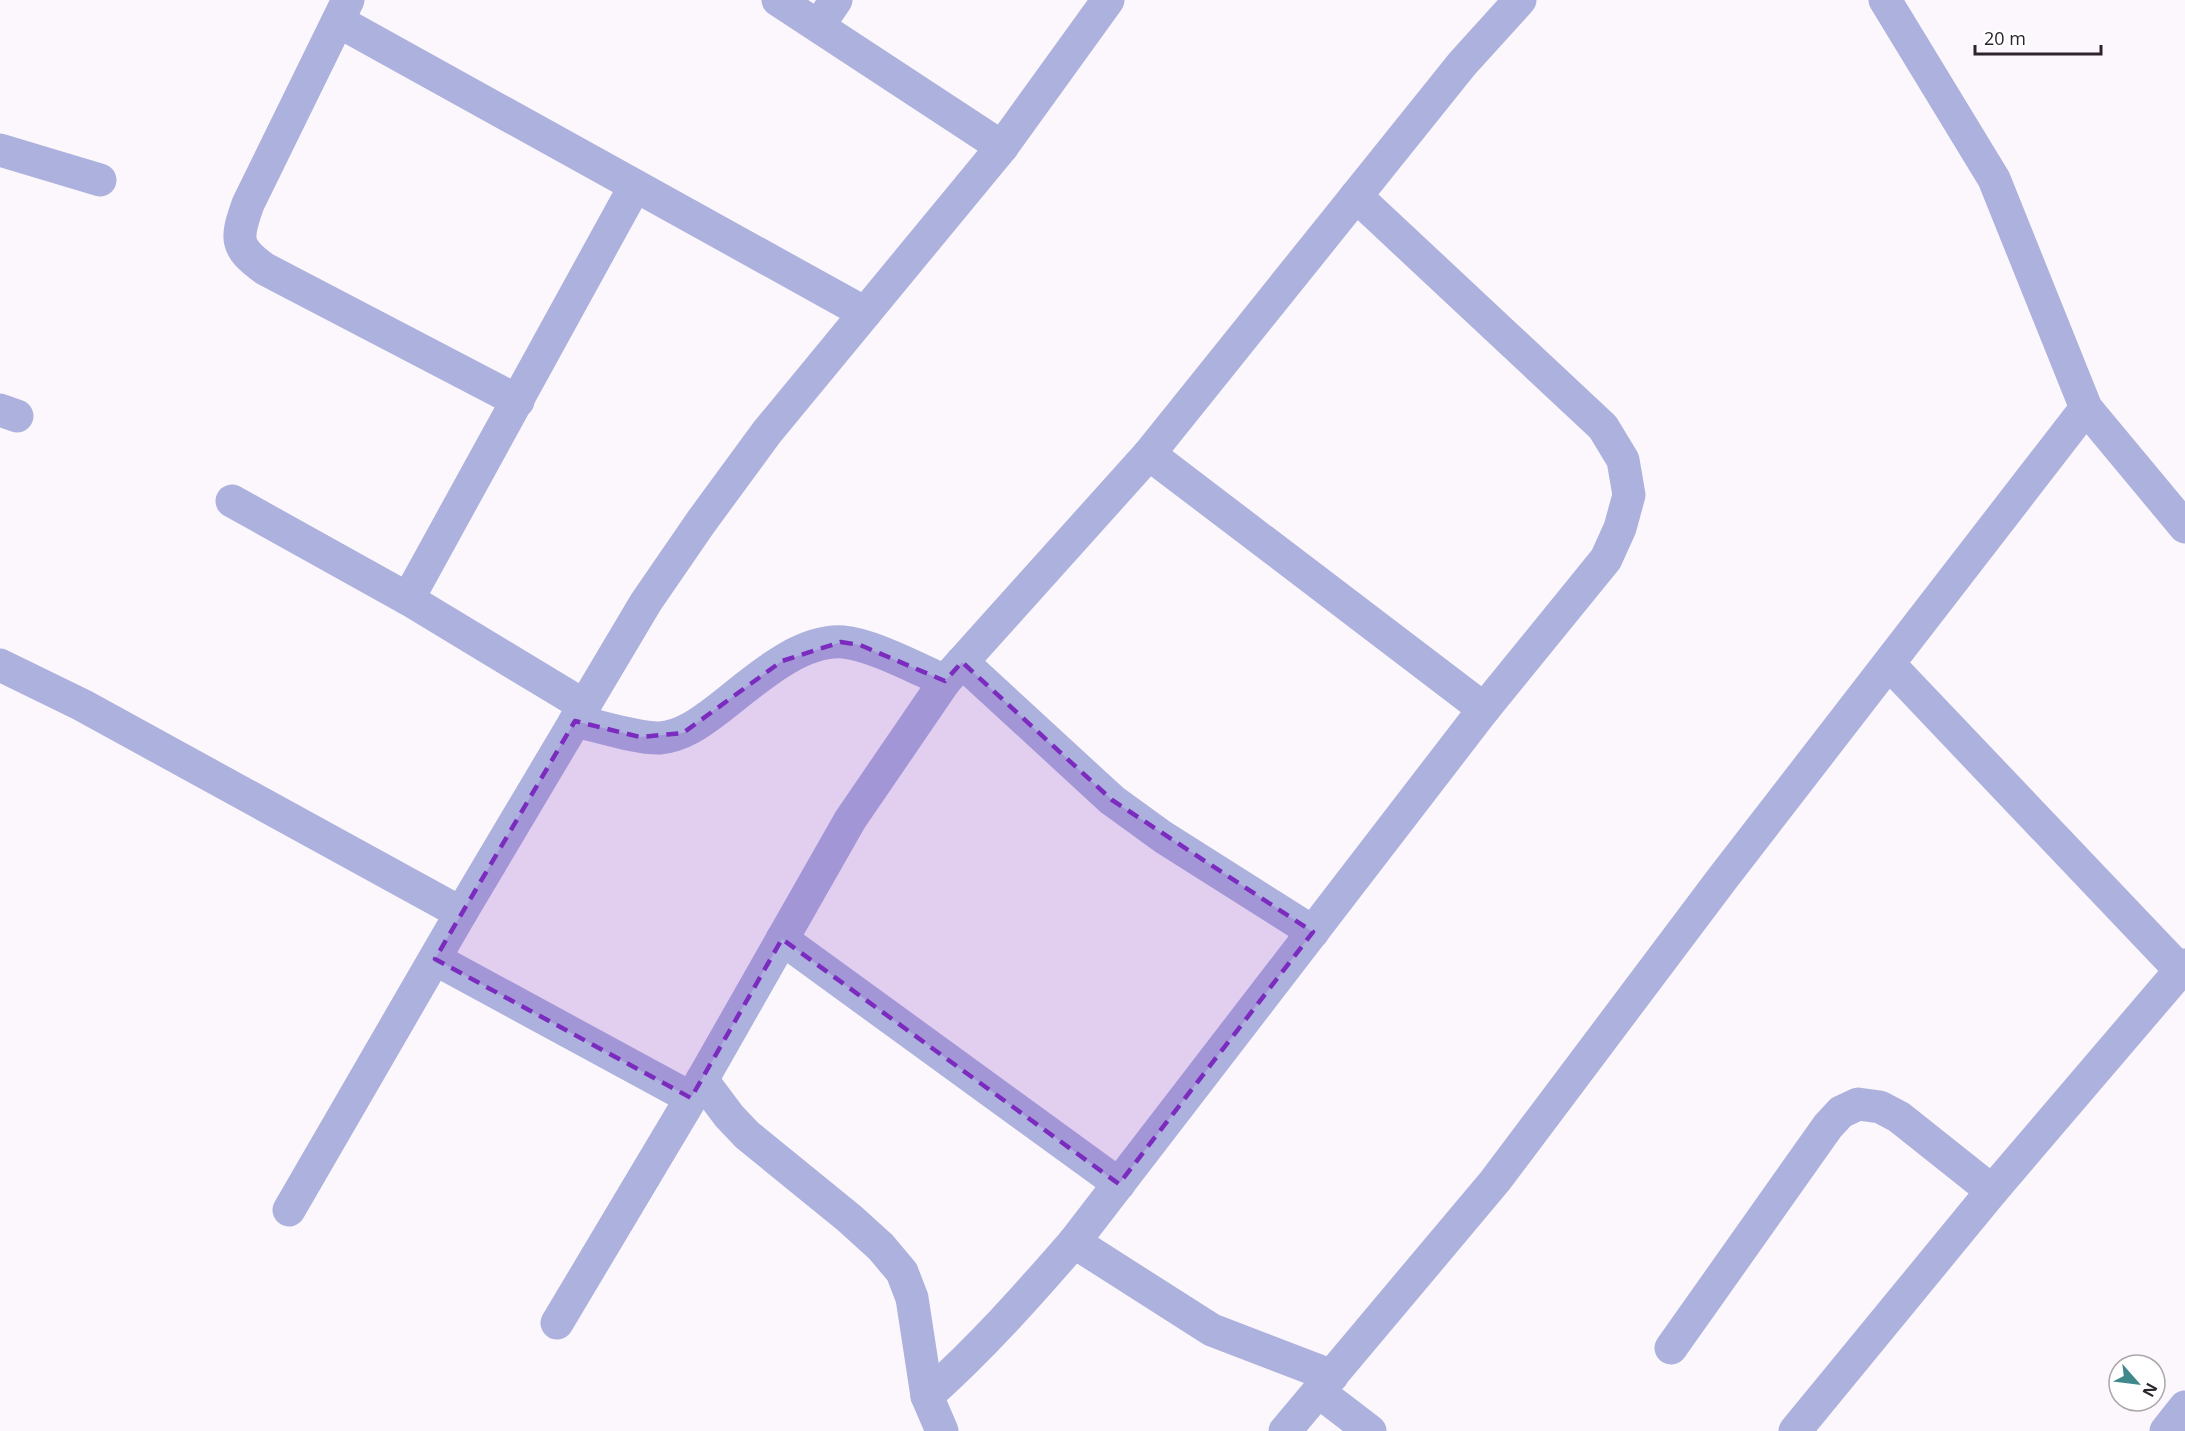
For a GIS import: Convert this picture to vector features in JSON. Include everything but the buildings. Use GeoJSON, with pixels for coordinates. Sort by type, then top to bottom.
{"type":"FeatureCollection","features":[{"type":"Feature","properties":{"kind":"street"},"geometry":{"type":"LineString","coordinates":[[778,0],[827,13],[1002,147]]}},
{"type":"Feature","properties":{"kind":"street"},"geometry":{"type":"LineString","coordinates":[[290,1210],[460,913],[646,602],[700,522],[767,432],[1002,147],[1108,0]]}},
{"type":"Feature","properties":{"kind":"street"},"geometry":{"type":"LineString","coordinates":[[557,1323],[696,1089],[850,820],[953,672],[1149,454],[1462,64],[1520,0]]}},
{"type":"Feature","properties":{"kind":"street"},"geometry":{"type":"LineString","coordinates":[[1885,0],[1994,178],[2086,408],[2185,527]]}},
{"type":"Feature","properties":{"kind":"street"},"geometry":{"type":"LineString","coordinates":[[518,401],[265,269],[250,259],[241,246],[240,227],[248,204],[343,11],[635,186],[866,313]]}},
{"type":"Feature","properties":{"kind":"street"},"geometry":{"type":"LineString","coordinates":[[0,150],[100,180]]}},
{"type":"Feature","properties":{"kind":"street"},"geometry":{"type":"LineString","coordinates":[[408,599],[635,186]]}},
{"type":"Feature","properties":{"kind":"street"},"geometry":{"type":"LineString","coordinates":[[927,1396],[968,1360],[1074,1242],[1484,709],[1606,559],[1620,528],[1629,495],[1623,460],[1603,427],[1356,196]]}},
{"type":"Feature","properties":{"kind":"street"},"geometry":{"type":"LineString","coordinates":[[1285,1431],[1495,1181],[1710,895],[2086,408]]}},
{"type":"Feature","properties":{"kind":"street"},"geometry":{"type":"LineString","coordinates":[[1149,454],[1484,709]]}},
{"type":"Feature","properties":{"kind":"street"},"geometry":{"type":"LineString","coordinates":[[232,501],[408,599],[580,713],[640,736],[661,738],[683,733],[703,721],[782,661],[819,645],[841,642],[860,645],[953,672],[1112,800],[1163,837],[1313,932]]}},
{"type":"Feature","properties":{"kind":"street"},"geometry":{"type":"LineString","coordinates":[[1798,1430],[1992,1191],[2183,968],[1888,664]]}},
{"type":"Feature","properties":{"kind":"street"},"geometry":{"type":"LineString","coordinates":[[0,665],[82,705],[460,913]]}},
{"type":"Feature","properties":{"kind":"street"},"geometry":{"type":"LineString","coordinates":[[782,939],[1119,1184]]}},
{"type":"Feature","properties":{"kind":"street"},"geometry":{"type":"LineString","coordinates":[[435,959],[696,1089],[729,1116],[747,1135],[881,1247],[902,1272],[912,1298],[927,1396],[942,1431]]}},
{"type":"Feature","properties":{"kind":"street"},"geometry":{"type":"LineString","coordinates":[[1671,1348],[1828,1126],[1841,1112],[1857,1104],[1880,1107],[1899,1117],[1992,1191]]}},
{"type":"Feature","properties":{"kind":"street"},"geometry":{"type":"LineString","coordinates":[[1074,1242],[1212,1330],[1325,1384],[1370,1431]]}},
{"type":"Feature","properties":{"kind":"street"},"geometry":{"type":"LineString","coordinates":[[2166,1431],[2185,1407]]}},
{"type":"Feature","properties":{"kind":"highlighted area"},"geometry":{"type":"Polygon","coordinates":[[[841,642],[860,645],[945,681],[962,662],[1112,800],[1313,932],[1119,1184],[782,939],[691,1098],[435,959],[575,721],[640,737],[683,733],[782,661],[841,642]]]}}]}
